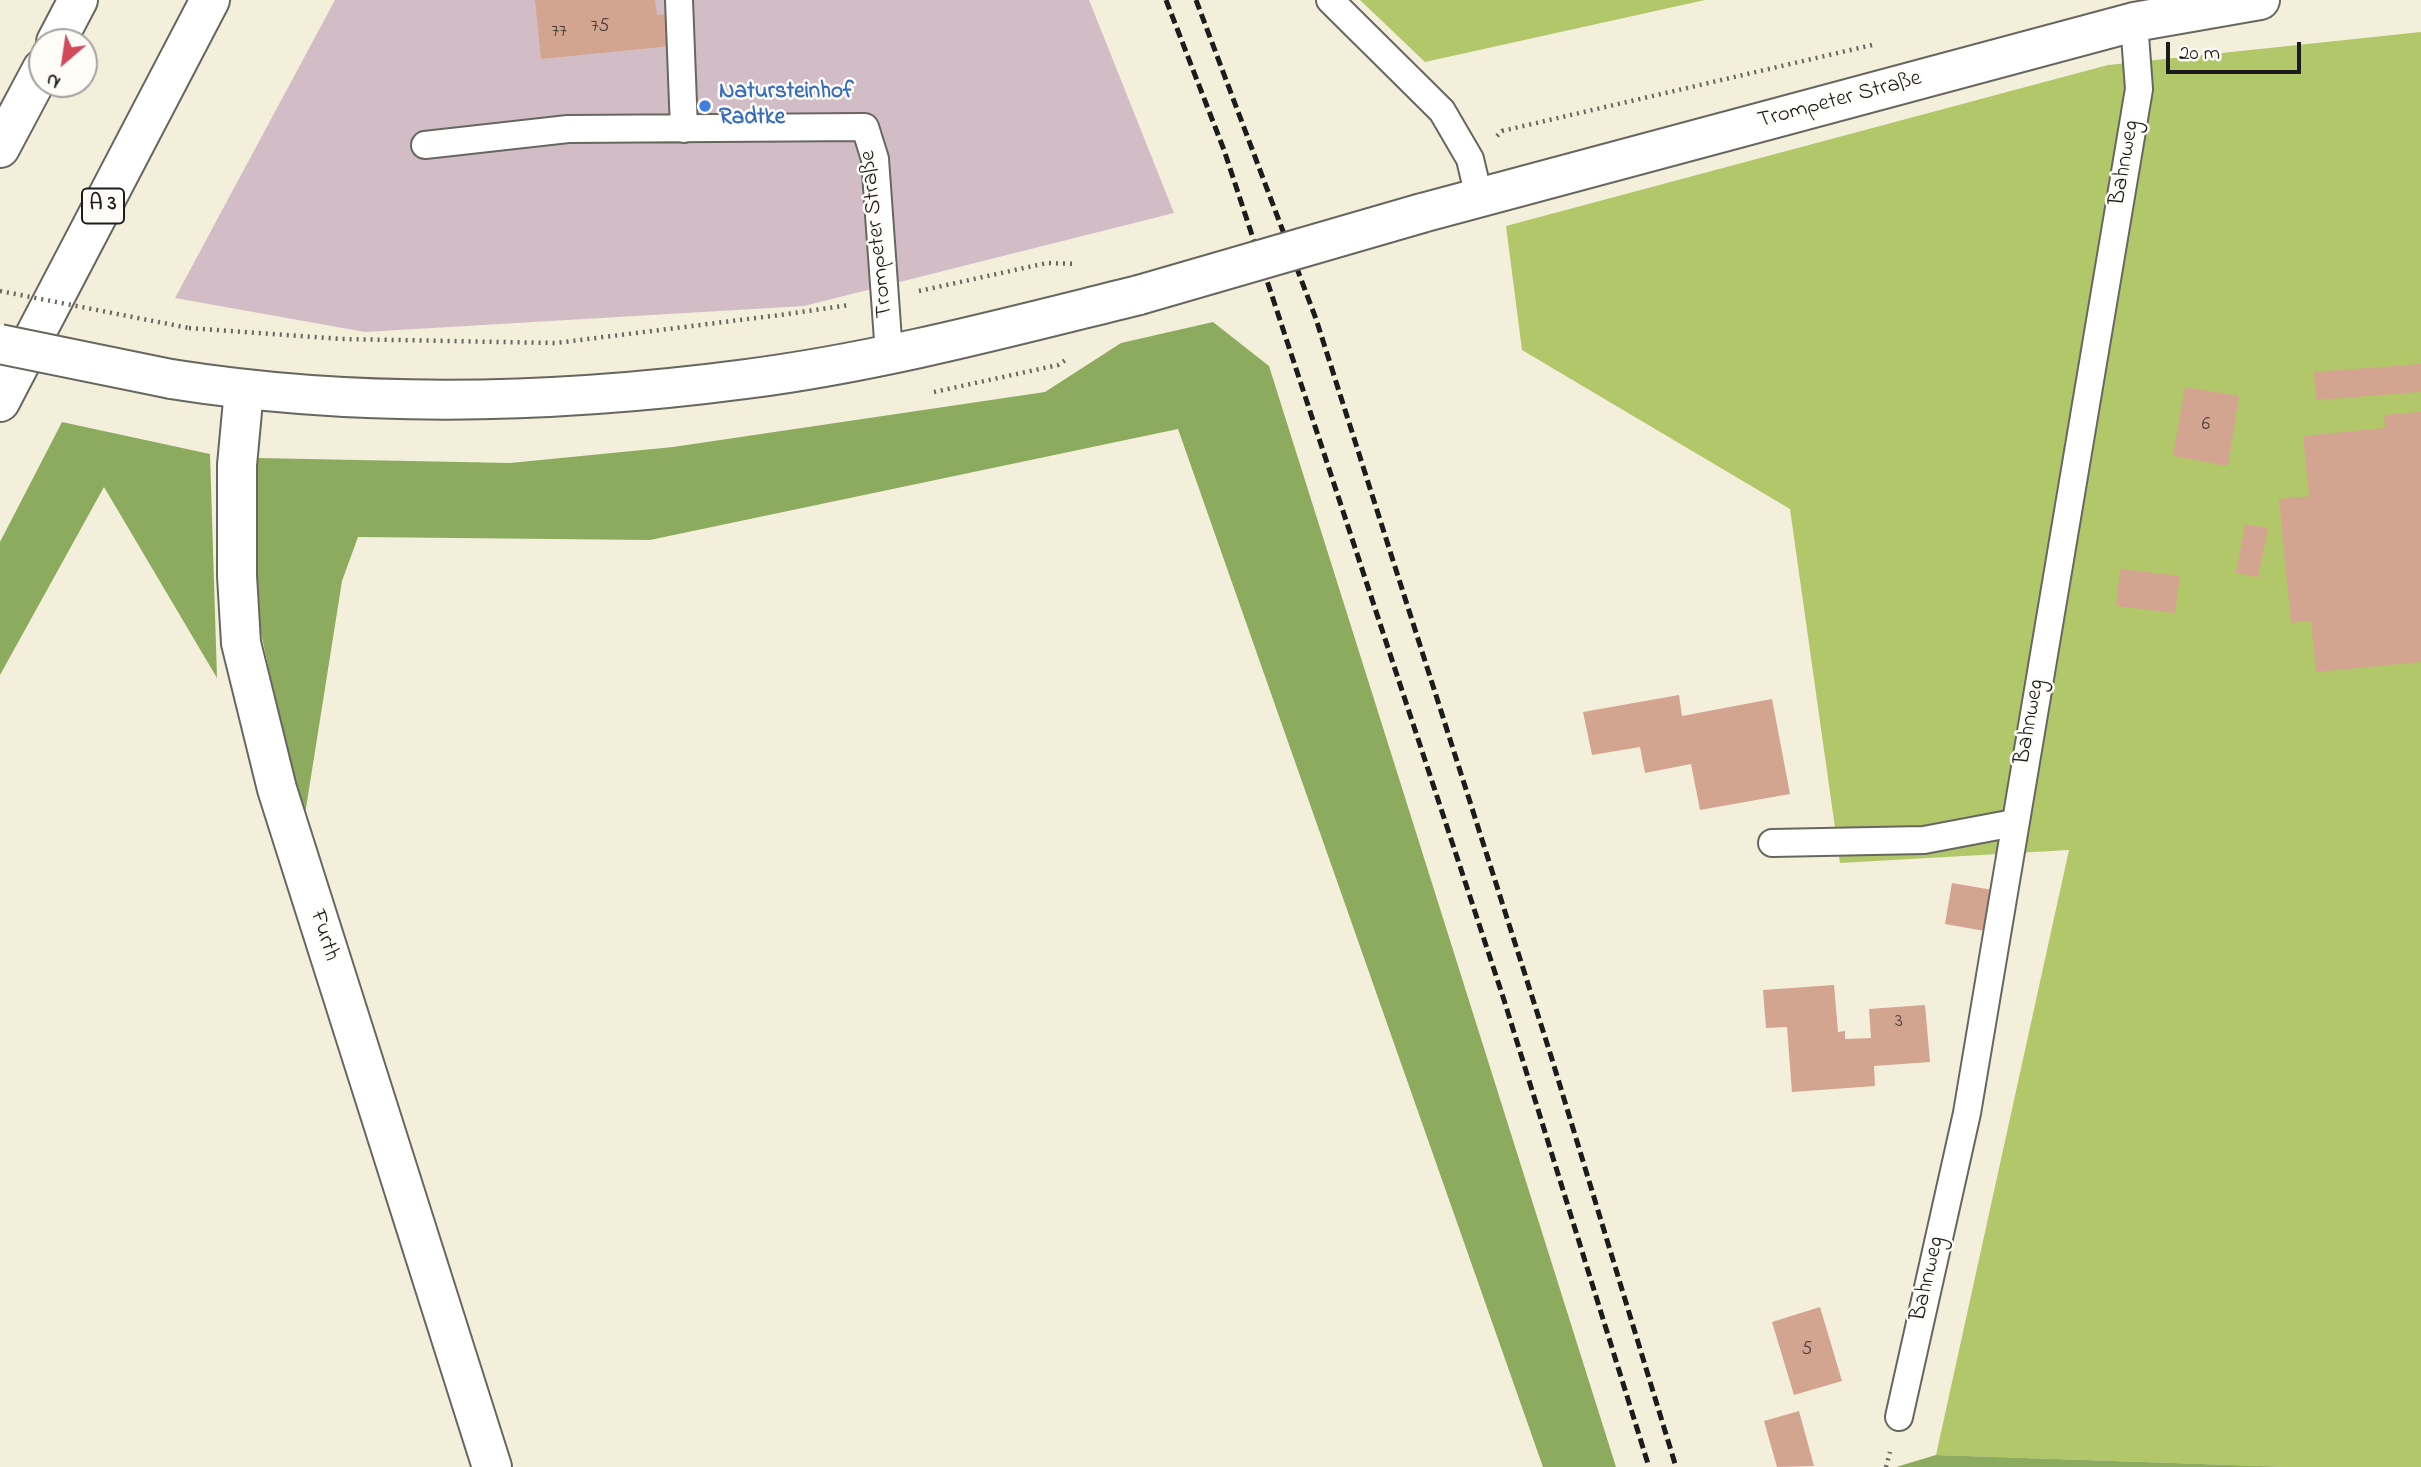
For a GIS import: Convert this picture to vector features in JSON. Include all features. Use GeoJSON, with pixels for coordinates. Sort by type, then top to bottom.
{"type":"FeatureCollection","features":[{"type":"Feature","properties":{"kind":"main road"},"geometry":{"type":"LineString","coordinates":[[63,28],[78,0]]}},
{"type":"Feature","properties":{"kind":"main road","name":"A 3"},"geometry":{"type":"LineString","coordinates":[[0,402],[210,0]]}},
{"type":"Feature","properties":{"kind":"main road","name":"Trompeter Straße"},"geometry":{"type":"LineString","coordinates":[[0,344],[171,379],[244,390],[385,399],[554,398],[747,379],[924,348],[1139,295],[1479,197],[2134,22],[2260,0]]}},
{"type":"Feature","properties":{"kind":"main road"},"geometry":{"type":"LineString","coordinates":[[0,148],[28,95]]}},
{"type":"Feature","properties":{"kind":"main road","name":"Furth"},"geometry":{"type":"LineString","coordinates":[[244,390],[237,465],[237,576],[241,643],[277,789],[492,1467]]}},
{"type":"Feature","properties":{"kind":"lane"},"geometry":{"type":"LineString","coordinates":[[679,0],[684,129]]}},
{"type":"Feature","properties":{"kind":"lane"},"geometry":{"type":"LineString","coordinates":[[1330,0],[1442,111],[1470,159],[1479,197]]}},
{"type":"Feature","properties":{"kind":"lane","name":"Bahnweg"},"geometry":{"type":"LineString","coordinates":[[1899,1418],[1966,1113],[2138,89],[2134,22]]}},
{"type":"Feature","properties":{"kind":"lane","name":"Trompeter Straße"},"geometry":{"type":"LineString","coordinates":[[425,145],[568,130],[864,128],[875,159],[889,354]]}},
{"type":"Feature","properties":{"kind":"lane"},"geometry":{"type":"LineString","coordinates":[[1772,844],[1924,840],[2014,822]]}},
{"type":"Feature","properties":{"kind":"path"},"geometry":{"type":"LineString","coordinates":[[1470,159],[1502,131],[1876,44]]}},
{"type":"Feature","properties":{"kind":"path"},"geometry":{"type":"LineString","coordinates":[[0,291],[189,328],[342,339],[556,343],[884,299],[1047,263],[1083,265]]}},
{"type":"Feature","properties":{"kind":"shaded area","name":"Natursteinhof Radtke"},"geometry":{"type":"Polygon","coordinates":[[[335,0],[1089,0],[1174,213],[804,306],[365,332],[175,298],[335,0]]]}},
{"type":"Feature","properties":{"kind":"green space"},"geometry":{"type":"Polygon","coordinates":[[[1360,0],[1705,0],[1425,62],[1360,0]]]}},
{"type":"Feature","properties":{"kind":"green space"},"geometry":{"type":"Polygon","coordinates":[[[2421,32],[2421,1467],[2290,1467],[1936,1455],[2069,850],[1840,863],[1790,509],[1522,350],[1506,226],[2108,65],[2421,32]]]}},
{"type":"Feature","properties":{"kind":"green space"},"geometry":{"type":"Polygon","coordinates":[[[1213,322],[1269,366],[1616,1467],[1543,1467],[1178,429],[650,540],[358,537],[342,581],[303,827],[256,610],[258,458],[510,463],[673,447],[1045,392],[1121,343],[1213,322]]]}},
{"type":"Feature","properties":{"kind":"green space"},"geometry":{"type":"Polygon","coordinates":[[[62,422],[210,454],[217,678],[104,487],[0,675],[0,542],[62,422]]]}},
{"type":"Feature","properties":{"kind":"green space"},"geometry":{"type":"Polygon","coordinates":[[[1936,1455],[2290,1467],[1896,1467],[1936,1455]]]}},
{"type":"Feature","properties":{"kind":"building"},"geometry":{"type":"Polygon","coordinates":[[[535,0],[655,0],[657,15],[667,14],[671,46],[541,59],[535,0]]]}},
{"type":"Feature","properties":{"kind":"building"},"geometry":{"type":"Polygon","coordinates":[[[2421,364],[2421,392],[2316,400],[2314,372],[2421,364]]]}},
{"type":"Feature","properties":{"kind":"building"},"geometry":{"type":"Polygon","coordinates":[[[2185,387],[2239,396],[2228,466],[2173,456],[2185,387]]]}},
{"type":"Feature","properties":{"kind":"building"},"geometry":{"type":"Polygon","coordinates":[[[2421,412],[2421,662],[2316,672],[2311,621],[2291,623],[2279,499],[2309,496],[2303,436],[2385,428],[2384,415],[2421,412]]]}},
{"type":"Feature","properties":{"kind":"building"},"geometry":{"type":"Polygon","coordinates":[[[2245,524],[2268,528],[2258,577],[2236,573],[2245,524]]]}},
{"type":"Feature","properties":{"kind":"building"},"geometry":{"type":"Polygon","coordinates":[[[2120,569],[2180,576],[2175,613],[2116,606],[2120,569]]]}},
{"type":"Feature","properties":{"kind":"building"},"geometry":{"type":"Polygon","coordinates":[[[1679,695],[1682,716],[1772,699],[1790,794],[1700,810],[1691,764],[1645,773],[1640,747],[1592,755],[1583,712],[1679,695]]]}},
{"type":"Feature","properties":{"kind":"building"},"geometry":{"type":"Polygon","coordinates":[[[1952,883],[1993,890],[1985,931],[1945,924],[1952,883]]]}},
{"type":"Feature","properties":{"kind":"building"},"geometry":{"type":"Polygon","coordinates":[[[1834,985],[1838,1032],[1845,1031],[1845,1039],[1871,1038],[1869,1009],[1925,1005],[1930,1062],[1874,1066],[1875,1086],[1792,1092],[1787,1027],[1766,1028],[1763,990],[1834,985]]]}},
{"type":"Feature","properties":{"kind":"building"},"geometry":{"type":"Polygon","coordinates":[[[1820,1307],[1842,1381],[1794,1395],[1772,1322],[1820,1307]]]}},
{"type":"Feature","properties":{"kind":"building"},"geometry":{"type":"Polygon","coordinates":[[[1799,1411],[1814,1466],[1777,1467],[1764,1421],[1799,1411]]]}},
{"type":"Feature","properties":{"kind":"railway"},"geometry":{"type":"LineString","coordinates":[[1166,0],[1224,150],[1504,1000],[1649,1467]]}},
{"type":"Feature","properties":{"kind":"railway"},"geometry":{"type":"LineString","coordinates":[[1196,0],[1316,319],[1551,1056],[1676,1467]]}},
{"type":"Feature","properties":{"kind":"place","name":"Natursteinhof Radtke"},"geometry":{"type":"Point","coordinates":[705,106]}}]}
